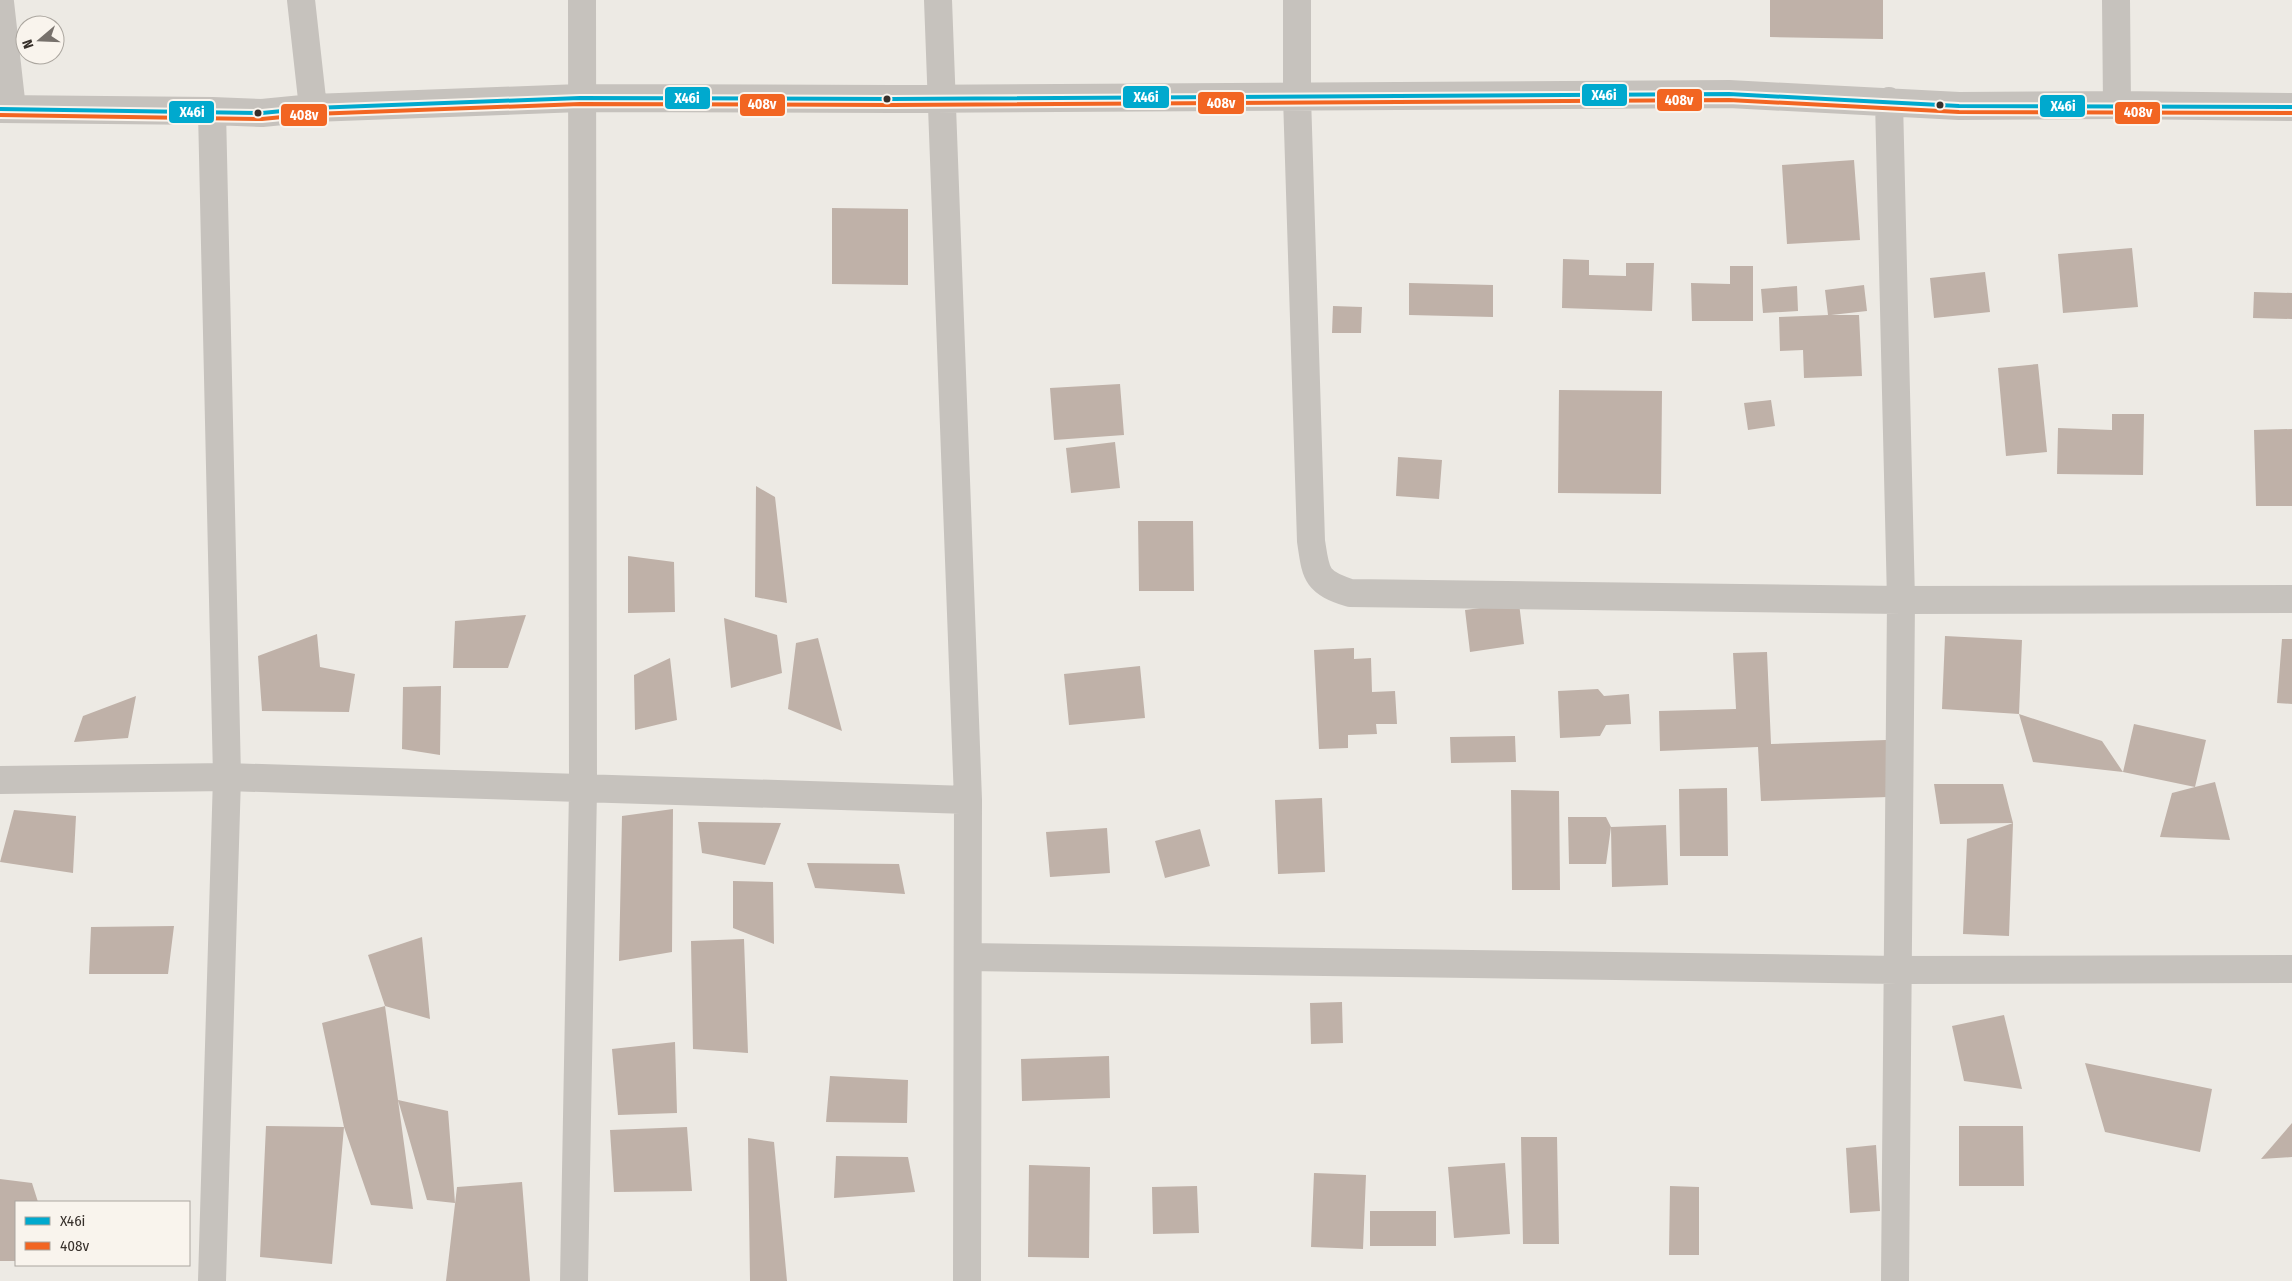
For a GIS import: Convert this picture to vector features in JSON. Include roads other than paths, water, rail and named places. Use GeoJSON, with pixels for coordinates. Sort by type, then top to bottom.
{"type":"FeatureCollection","features":[{"type":"Feature","properties":{"kind":"street"},"geometry":{"type":"LineString","coordinates":[[301,0],[313,108]]}},
{"type":"Feature","properties":{"kind":"street"},"geometry":{"type":"LineString","coordinates":[[574,1281],[583,790],[580,98],[582,0]]}},
{"type":"Feature","properties":{"kind":"street"},"geometry":{"type":"LineString","coordinates":[[938,0],[968,800],[966,1281]]}},
{"type":"Feature","properties":{"kind":"street"},"geometry":{"type":"LineString","coordinates":[[1297,0],[1297,96],[1311,541],[1316,571],[1328,586],[1350,593],[1901,600],[2292,599]]}},
{"type":"Feature","properties":{"kind":"street"},"geometry":{"type":"LineString","coordinates":[[2116,0],[2116,105]]}},
{"type":"Feature","properties":{"kind":"street"},"geometry":{"type":"LineString","coordinates":[[0,2],[6,109],[262,113],[313,108],[580,98],[943,99],[1729,94],[1959,106],[2292,107]]}},
{"type":"Feature","properties":{"kind":"street"},"geometry":{"type":"LineString","coordinates":[[1889,101],[1901,600],[1894,1281]]}},
{"type":"Feature","properties":{"kind":"street"},"geometry":{"type":"LineString","coordinates":[[212,111],[227,777],[212,1281]]}},
{"type":"Feature","properties":{"kind":"street"},"geometry":{"type":"LineString","coordinates":[[0,780],[227,777],[583,790],[968,800]]}},
{"type":"Feature","properties":{"kind":"street"},"geometry":{"type":"LineString","coordinates":[[968,957],[1898,970],[2292,969]]}}]}
